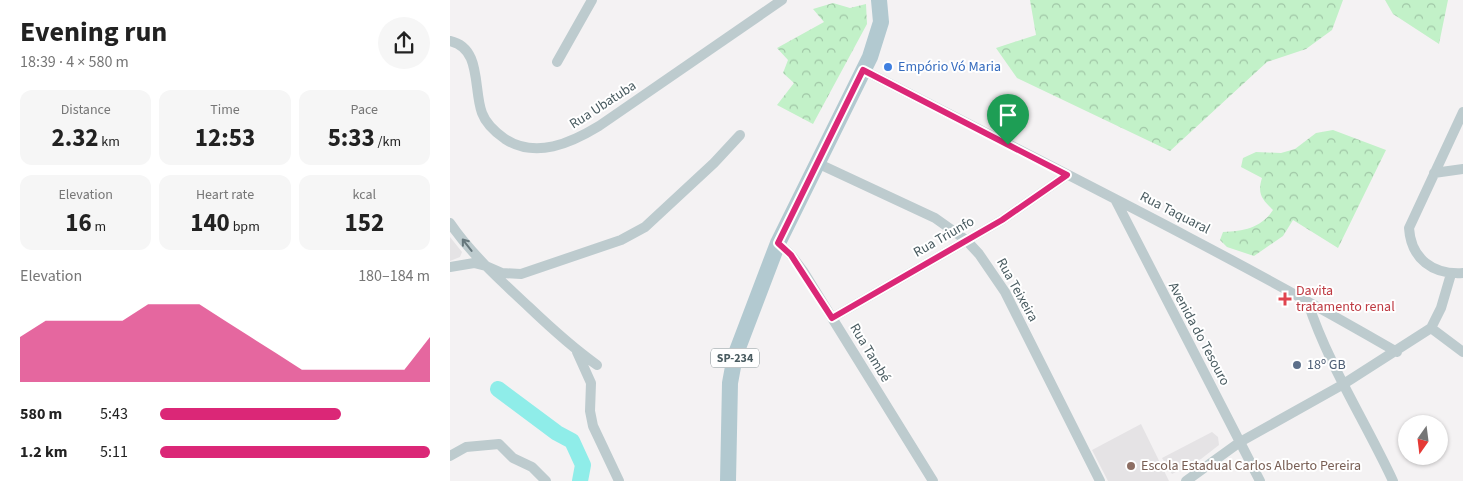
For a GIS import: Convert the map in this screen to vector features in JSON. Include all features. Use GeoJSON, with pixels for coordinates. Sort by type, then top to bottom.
{"type":"FeatureCollection","features":[{"type":"Feature","properties":{"kind":"main road","name":"SP-234"},"geometry":{"type":"LineString","coordinates":[[728,481],[730,383],[735,356],[778,243],[875,43],[881,22],[879,0]]}},
{"type":"Feature","properties":{"kind":"street"},"geometry":{"type":"LineString","coordinates":[[557,62],[592,0]]}},
{"type":"Feature","properties":{"kind":"street","name":"Rua Ubatuba"},"geometry":{"type":"LineString","coordinates":[[450,41],[461,45],[471,58],[480,109],[497,133],[521,146],[556,147],[570,142],[599,126],[782,0]]}},
{"type":"Feature","properties":{"kind":"street","name":"Rua Taquaral"},"geometry":{"type":"LineString","coordinates":[[863,70],[1245,265],[1308,303],[1397,352]]}},
{"type":"Feature","properties":{"kind":"street"},"geometry":{"type":"LineString","coordinates":[[1463,112],[1409,228],[1410,240],[1415,252],[1424,262],[1434,270],[1451,274],[1463,273]]}},
{"type":"Feature","properties":{"kind":"street"},"geometry":{"type":"LineString","coordinates":[[450,266],[464,264],[486,266],[502,273],[521,274],[564,261],[636,233],[714,163],[740,135]]}},
{"type":"Feature","properties":{"kind":"street","name":"Rua Teixeira"},"geometry":{"type":"LineString","coordinates":[[817,163],[935,218],[966,240],[989,266],[1005,292],[1100,481]]}},
{"type":"Feature","properties":{"kind":"street"},"geometry":{"type":"LineString","coordinates":[[1434,173],[1463,169]]}},
{"type":"Feature","properties":{"kind":"street","name":"Rua Triunfo"},"geometry":{"type":"LineString","coordinates":[[832,318],[1038,197],[1067,175]]}},
{"type":"Feature","properties":{"kind":"street","name":"Avenida do Tesouro"},"geometry":{"type":"LineString","coordinates":[[1115,199],[1260,481]]}},
{"type":"Feature","properties":{"kind":"street"},"geometry":{"type":"LineString","coordinates":[[450,223],[474,256],[575,348],[597,365]]}},
{"type":"Feature","properties":{"kind":"street","name":"Rua També"},"geometry":{"type":"LineString","coordinates":[[778,243],[791,255],[933,481]]}},
{"type":"Feature","properties":{"kind":"street"},"geometry":{"type":"LineString","coordinates":[[1186,481],[1240,442],[1342,385],[1397,352],[1432,328],[1441,308],[1451,274]]}},
{"type":"Feature","properties":{"kind":"street"},"geometry":{"type":"LineString","coordinates":[[1308,303],[1342,385],[1375,442],[1393,481]]}},
{"type":"Feature","properties":{"kind":"street"},"geometry":{"type":"LineString","coordinates":[[1432,328],[1463,352]]}},
{"type":"Feature","properties":{"kind":"street"},"geometry":{"type":"LineString","coordinates":[[575,348],[591,383],[590,411],[593,426],[619,481]]}},
{"type":"Feature","properties":{"kind":"street"},"geometry":{"type":"LineString","coordinates":[[450,456],[466,447],[499,444],[513,458],[532,466],[546,481]]}},
{"type":"Feature","properties":{"kind":"shaded area"},"geometry":{"type":"Polygon","coordinates":[[[450,237],[462,252],[460,257],[450,261],[450,237]]]}},
{"type":"Feature","properties":{"kind":"shaded area","name":"Escola Estadual Carlos Alberto Pereira"},"geometry":{"type":"Polygon","coordinates":[[[1141,424],[1169,481],[1108,481],[1092,450],[1141,424]]]}},
{"type":"Feature","properties":{"kind":"shaded area"},"geometry":{"type":"Polygon","coordinates":[[[1212,432],[1218,437],[1219,445],[1201,459],[1172,474],[1162,458],[1212,432]]]}},
{"type":"Feature","properties":{"kind":"green space"},"geometry":{"type":"Polygon","coordinates":[[[1030,0],[1343,0],[1332,30],[1306,49],[1267,62],[1170,151],[1017,78],[996,48],[1036,35],[1030,0]]]}},
{"type":"Feature","properties":{"kind":"green space"},"geometry":{"type":"Polygon","coordinates":[[[1385,0],[1448,0],[1439,44],[1393,14],[1385,0]]]}},
{"type":"Feature","properties":{"kind":"green space"},"geometry":{"type":"Polygon","coordinates":[[[833,3],[850,8],[866,4],[867,24],[813,124],[777,105],[794,83],[783,73],[788,60],[777,48],[824,22],[813,9],[833,3]]]}},
{"type":"Feature","properties":{"kind":"green space"},"geometry":{"type":"Polygon","coordinates":[[[1333,130],[1386,150],[1338,248],[1293,220],[1283,236],[1254,256],[1227,247],[1220,240],[1223,232],[1238,231],[1257,225],[1273,210],[1266,203],[1260,192],[1262,178],[1241,167],[1243,158],[1256,152],[1281,153],[1295,149],[1316,133],[1333,130]]]}},
{"type":"Feature","properties":{"kind":"waterway"},"geometry":{"type":"LineString","coordinates":[[498,389],[557,433],[572,441],[583,465],[580,481]]}},
{"type":"Feature","properties":{"kind":"place","name":"Empório Vó Maria"},"geometry":{"type":"Point","coordinates":[888,67]}},
{"type":"Feature","properties":{"kind":"place","name":"Davita tratamento renal"},"geometry":{"type":"Point","coordinates":[1285,299]}},
{"type":"Feature","properties":{"kind":"place","name":"18º GB"},"geometry":{"type":"Point","coordinates":[1297,365]}},
{"type":"Feature","properties":{"kind":"place","name":"Escola Estadual Carlos Alberto Pereira"},"geometry":{"type":"Point","coordinates":[1131,466]}},
{"type":"Feature","properties":{"kind":"route"},"geometry":{"type":"LineString","coordinates":[[863,70],[1008,145],[1067,175],[1038,197],[1002,220],[832,318],[803,271],[791,255],[778,243],[863,70]]}}]}
